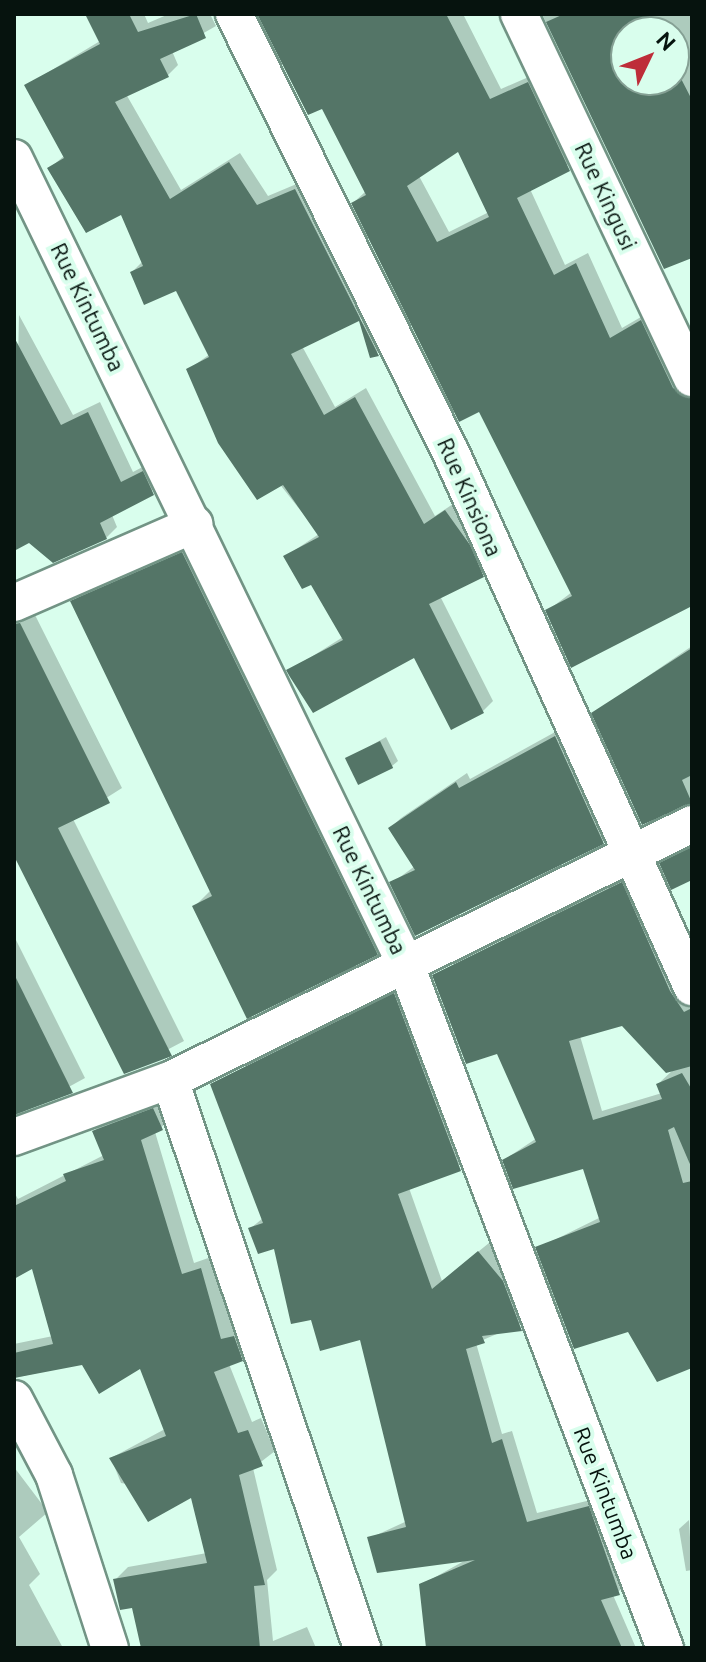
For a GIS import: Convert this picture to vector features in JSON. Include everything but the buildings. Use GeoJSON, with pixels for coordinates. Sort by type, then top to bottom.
{"type":"FeatureCollection","features":[{"type":"Feature","properties":{"kind":"street","name":"Rue Kinsiona"},"geometry":{"type":"LineString","coordinates":[[234,14],[451,453],[692,987]]}},
{"type":"Feature","properties":{"kind":"street","name":"Rue Kingusi"},"geometry":{"type":"LineString","coordinates":[[519,14],[692,378]]}},
{"type":"Feature","properties":{"kind":"street","name":"Rue Kintumba"},"geometry":{"type":"LineString","coordinates":[[14,158],[195,524],[405,963],[665,1648]]}},
{"type":"Feature","properties":{"kind":"street"},"geometry":{"type":"LineString","coordinates":[[14,603],[195,524]]}},
{"type":"Feature","properties":{"kind":"street"},"geometry":{"type":"LineString","coordinates":[[14,1137],[170,1080],[629,852],[692,824]]}},
{"type":"Feature","properties":{"kind":"street"},"geometry":{"type":"LineString","coordinates":[[170,1080],[362,1648]]}},
{"type":"Feature","properties":{"kind":"street"},"geometry":{"type":"LineString","coordinates":[[14,1399],[54,1475],[110,1648]]}}]}
